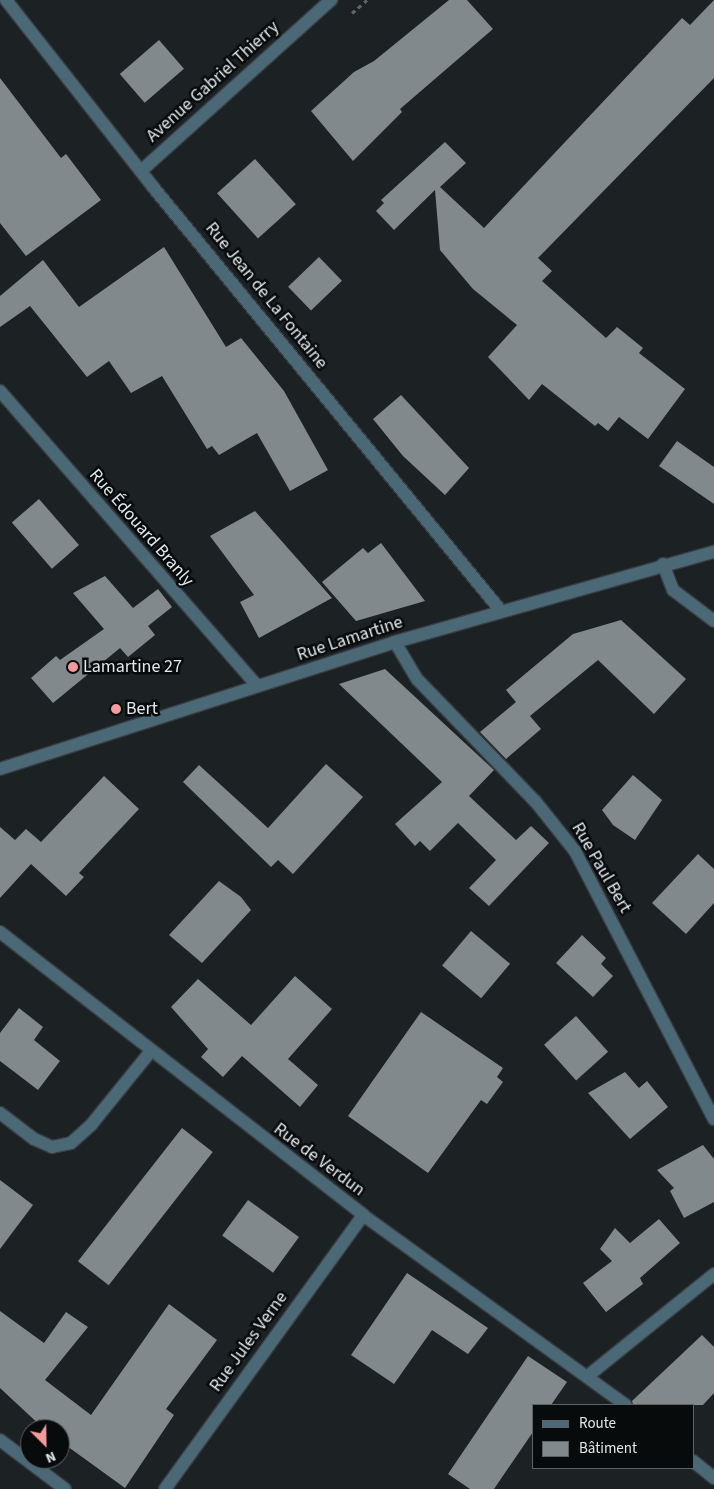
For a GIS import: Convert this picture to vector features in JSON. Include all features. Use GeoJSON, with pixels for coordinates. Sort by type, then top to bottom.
{"type":"FeatureCollection","features":[{"type":"Feature","properties":{"kind":"street","name":"Rue Jean de La Fontaine"},"geometry":{"type":"LineString","coordinates":[[6,0],[141,171],[501,611]]}},
{"type":"Feature","properties":{"kind":"street","name":"Avenue Gabriel Thierry"},"geometry":{"type":"LineString","coordinates":[[141,171],[331,0]]}},
{"type":"Feature","properties":{"kind":"street","name":"Rue Édouard Branly"},"geometry":{"type":"LineString","coordinates":[[0,391],[257,686]]}},
{"type":"Feature","properties":{"kind":"street","name":"Rue Lamartine"},"geometry":{"type":"LineString","coordinates":[[0,769],[395,642],[663,564],[714,552]]}},
{"type":"Feature","properties":{"kind":"street"},"geometry":{"type":"LineString","coordinates":[[663,564],[673,590],[714,621]]}},
{"type":"Feature","properties":{"kind":"street","name":"Rue Paul Bert"},"geometry":{"type":"LineString","coordinates":[[395,642],[417,679],[535,801],[575,851],[714,1119]]}},
{"type":"Feature","properties":{"kind":"street","name":"Rue de Verdun"},"geometry":{"type":"LineString","coordinates":[[0,932],[362,1215],[589,1375],[624,1404]]}},
{"type":"Feature","properties":{"kind":"street"},"geometry":{"type":"LineString","coordinates":[[0,1113],[34,1139],[52,1147],[71,1143],[91,1125],[151,1051]]}},
{"type":"Feature","properties":{"kind":"street","name":"Rue Jules Verne"},"geometry":{"type":"LineString","coordinates":[[165,1489],[362,1215]]}},
{"type":"Feature","properties":{"kind":"street"},"geometry":{"type":"LineString","coordinates":[[589,1375],[714,1274]]}},
{"type":"Feature","properties":{"kind":"street"},"geometry":{"type":"LineString","coordinates":[[0,1440],[65,1489]]}},
{"type":"Feature","properties":{"kind":"street"},"geometry":{"type":"LineString","coordinates":[[694,1462],[714,1478]]}},
{"type":"Feature","properties":{"kind":"building"},"geometry":{"type":"Polygon","coordinates":[[[449,0],[467,0],[493,29],[400,109],[402,112],[353,161],[311,111],[354,72],[374,61],[449,0]]]}},
{"type":"Feature","properties":{"kind":"building"},"geometry":{"type":"Polygon","coordinates":[[[714,0],[714,78],[538,258],[552,271],[542,281],[606,338],[617,327],[643,348],[639,353],[685,389],[648,439],[619,417],[608,431],[598,423],[595,426],[542,384],[529,400],[488,357],[517,325],[473,289],[440,250],[435,190],[394,230],[376,211],[384,203],[381,200],[445,142],[466,163],[440,187],[484,228],[682,18],[690,25],[714,0]]]}},
{"type":"Feature","properties":{"kind":"building"},"geometry":{"type":"Polygon","coordinates":[[[159,40],[184,69],[145,103],[120,74],[159,40]]]}},
{"type":"Feature","properties":{"kind":"building"},"geometry":{"type":"Polygon","coordinates":[[[0,78],[61,158],[66,154],[101,200],[26,256],[0,223],[0,78]]]}},
{"type":"Feature","properties":{"kind":"building"},"geometry":{"type":"Polygon","coordinates":[[[255,159],[296,204],[258,238],[217,193],[255,159]]]}},
{"type":"Feature","properties":{"kind":"building"},"geometry":{"type":"Polygon","coordinates":[[[164,247],[226,347],[241,338],[284,391],[328,470],[290,491],[257,433],[219,455],[212,446],[207,449],[162,376],[131,393],[109,361],[87,377],[30,306],[0,327],[0,296],[43,260],[79,307],[164,247]]]}},
{"type":"Feature","properties":{"kind":"building"},"geometry":{"type":"Polygon","coordinates":[[[319,257],[342,281],[311,311],[288,287],[319,257]]]}},
{"type":"Feature","properties":{"kind":"building"},"geometry":{"type":"Polygon","coordinates":[[[401,395],[469,468],[445,495],[403,456],[373,419],[401,395]]]}},
{"type":"Feature","properties":{"kind":"building"},"geometry":{"type":"Polygon","coordinates":[[[677,441],[714,467],[714,504],[659,466],[677,441]]]}},
{"type":"Feature","properties":{"kind":"building"},"geometry":{"type":"Polygon","coordinates":[[[39,499],[79,545],[52,569],[12,523],[39,499]]]}},
{"type":"Feature","properties":{"kind":"building"},"geometry":{"type":"Polygon","coordinates":[[[255,511],[332,598],[259,638],[240,602],[254,595],[210,536],[255,511]]]}},
{"type":"Feature","properties":{"kind":"building"},"geometry":{"type":"Polygon","coordinates":[[[381,543],[425,601],[356,621],[322,582],[363,548],[368,553],[381,543]]]}},
{"type":"Feature","properties":{"kind":"building"},"geometry":{"type":"Polygon","coordinates":[[[105,576],[133,608],[158,589],[172,607],[148,626],[155,635],[128,657],[120,648],[53,703],[31,678],[56,656],[60,660],[104,629],[73,593],[105,576]]]}},
{"type":"Feature","properties":{"kind":"building"},"geometry":{"type":"Polygon","coordinates":[[[621,620],[686,679],[654,714],[598,660],[530,716],[541,729],[506,759],[480,732],[516,702],[506,690],[573,634],[621,620]]]}},
{"type":"Feature","properties":{"kind":"building"},"geometry":{"type":"Polygon","coordinates":[[[385,669],[494,770],[469,796],[516,840],[531,826],[549,843],[489,906],[469,888],[496,860],[458,823],[430,851],[420,841],[415,846],[395,824],[442,782],[339,684],[385,669]]]}},
{"type":"Feature","properties":{"kind":"building"},"geometry":{"type":"Polygon","coordinates":[[[326,764],[363,797],[293,874],[278,860],[271,867],[183,782],[199,765],[268,828],[326,764]]]}},
{"type":"Feature","properties":{"kind":"building"},"geometry":{"type":"Polygon","coordinates":[[[633,775],[662,800],[635,840],[613,825],[602,810],[633,775]]]}},
{"type":"Feature","properties":{"kind":"building"},"geometry":{"type":"Polygon","coordinates":[[[104,776],[139,809],[79,873],[84,877],[66,896],[31,864],[0,898],[0,827],[15,840],[26,829],[41,842],[104,776]]]}},
{"type":"Feature","properties":{"kind":"building"},"geometry":{"type":"Polygon","coordinates":[[[698,854],[714,869],[714,903],[686,934],[652,903],[698,854]]]}},
{"type":"Feature","properties":{"kind":"building"},"geometry":{"type":"Polygon","coordinates":[[[219,881],[241,897],[251,910],[202,963],[169,935],[219,881]]]}},
{"type":"Feature","properties":{"kind":"building"},"geometry":{"type":"Polygon","coordinates":[[[471,931],[510,964],[481,998],[442,965],[471,931]]]}},
{"type":"Feature","properties":{"kind":"building"},"geometry":{"type":"Polygon","coordinates":[[[582,935],[606,958],[601,964],[613,976],[593,997],[556,963],[582,935]]]}},
{"type":"Feature","properties":{"kind":"building"},"geometry":{"type":"Polygon","coordinates":[[[295,976],[332,1009],[288,1059],[318,1085],[300,1107],[242,1056],[223,1077],[201,1057],[208,1049],[171,1007],[198,979],[251,1025],[295,976]]]}},
{"type":"Feature","properties":{"kind":"building"},"geometry":{"type":"Polygon","coordinates":[[[19,1008],[43,1027],[34,1040],[60,1061],[38,1090],[0,1061],[0,1033],[19,1008]]]}},
{"type":"Feature","properties":{"kind":"building"},"geometry":{"type":"Polygon","coordinates":[[[421,1012],[503,1068],[497,1077],[503,1082],[487,1104],[481,1100],[428,1173],[348,1116],[421,1012]]]}},
{"type":"Feature","properties":{"kind":"building"},"geometry":{"type":"Polygon","coordinates":[[[576,1016],[608,1052],[576,1080],[544,1045],[576,1016]]]}},
{"type":"Feature","properties":{"kind":"building"},"geometry":{"type":"Polygon","coordinates":[[[625,1072],[639,1088],[647,1081],[668,1107],[630,1139],[588,1093],[625,1072]]]}},
{"type":"Feature","properties":{"kind":"building"},"geometry":{"type":"Polygon","coordinates":[[[182,1128],[213,1152],[109,1285],[78,1261],[182,1128]]]}},
{"type":"Feature","properties":{"kind":"building"},"geometry":{"type":"Polygon","coordinates":[[[703,1145],[714,1159],[714,1202],[684,1218],[670,1191],[674,1188],[657,1170],[703,1145]]]}},
{"type":"Feature","properties":{"kind":"building"},"geometry":{"type":"Polygon","coordinates":[[[0,1180],[33,1205],[0,1249],[0,1180]]]}},
{"type":"Feature","properties":{"kind":"building"},"geometry":{"type":"Polygon","coordinates":[[[248,1200],[299,1237],[273,1273],[222,1236],[248,1200]]]}},
{"type":"Feature","properties":{"kind":"building"},"geometry":{"type":"Polygon","coordinates":[[[659,1219],[680,1243],[640,1278],[643,1284],[606,1312],[583,1283],[612,1261],[600,1249],[615,1228],[630,1243],[659,1219]]]}},
{"type":"Feature","properties":{"kind":"building"},"geometry":{"type":"Polygon","coordinates":[[[407,1273],[488,1328],[468,1354],[432,1330],[394,1384],[351,1355],[407,1273]]]}},
{"type":"Feature","properties":{"kind":"building"},"geometry":{"type":"Polygon","coordinates":[[[169,1304],[217,1340],[166,1409],[174,1415],[125,1488],[70,1448],[70,1419],[33,1419],[0,1388],[0,1311],[44,1343],[66,1312],[88,1327],[45,1380],[91,1415],[169,1304]]]}},
{"type":"Feature","properties":{"kind":"building"},"geometry":{"type":"Polygon","coordinates":[[[702,1335],[714,1347],[714,1393],[703,1405],[633,1404],[632,1401],[702,1335]]]}},
{"type":"Feature","properties":{"kind":"building"},"geometry":{"type":"Polygon","coordinates":[[[528,1356],[567,1382],[552,1404],[532,1404],[532,1433],[494,1489],[470,1489],[448,1474],[528,1356]]]}},
{"type":"Feature","properties":{"kind":"place","name":"Lamartine 27"},"geometry":{"type":"Point","coordinates":[73,667]}},
{"type":"Feature","properties":{"kind":"place","name":"Bert"},"geometry":{"type":"Point","coordinates":[116,709]}}]}
